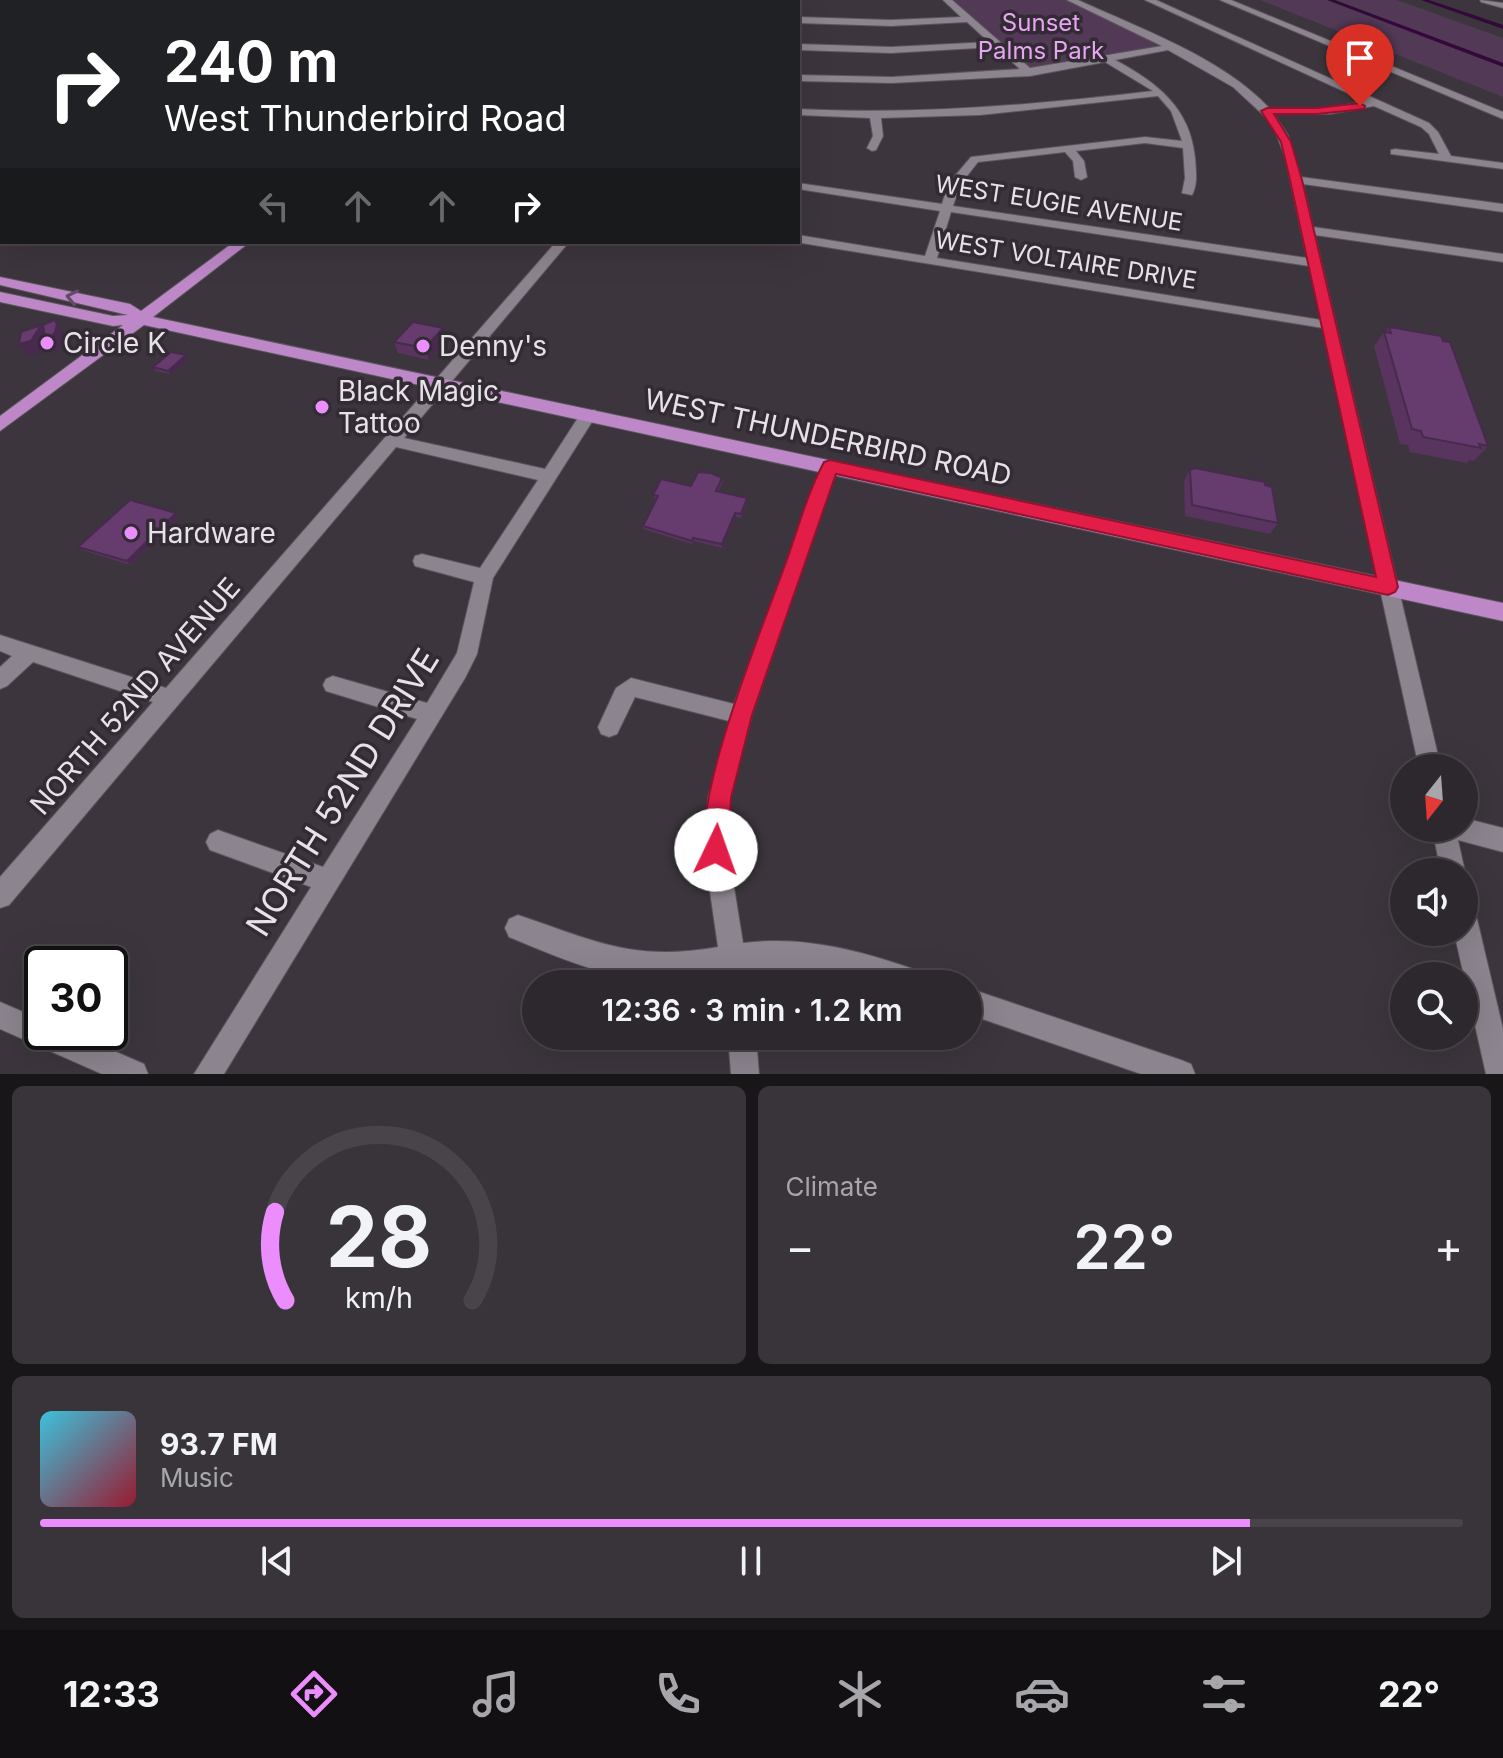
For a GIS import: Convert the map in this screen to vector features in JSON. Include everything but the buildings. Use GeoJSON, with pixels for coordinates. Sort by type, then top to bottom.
{"type":"FeatureCollection","features":[{"type":"Feature","properties":{"kind":"main road"},"geometry":{"type":"LineString","coordinates":[[0,425],[240,244]]}},
{"type":"Feature","properties":{"kind":"main road","name":"WEST THUNDERBIRD ROAD"},"geometry":{"type":"LineString","coordinates":[[0,281],[130,309],[140,319]]}},
{"type":"Feature","properties":{"kind":"main road","name":"WEST THUNDERBIRD ROAD"},"geometry":{"type":"LineString","coordinates":[[0,297],[113,321],[140,319],[1503,612]]}},
{"type":"Feature","properties":{"kind":"street"},"geometry":{"type":"LineString","coordinates":[[947,0],[1030,73]]}},
{"type":"Feature","properties":{"kind":"street"},"geometry":{"type":"LineString","coordinates":[[1071,0],[1227,78],[1267,111],[1286,142],[1427,754]]}},
{"type":"Feature","properties":{"kind":"street"},"geometry":{"type":"LineString","coordinates":[[1149,0],[1425,125],[1433,132],[1447,159]]}},
{"type":"Feature","properties":{"kind":"street"},"geometry":{"type":"LineString","coordinates":[[1224,0],[1503,116]]}},
{"type":"Feature","properties":{"kind":"street"},"geometry":{"type":"LineString","coordinates":[[1484,0],[1503,6]]}},
{"type":"Feature","properties":{"kind":"street"},"geometry":{"type":"LineString","coordinates":[[800,20],[872,23],[969,19]]}},
{"type":"Feature","properties":{"kind":"street"},"geometry":{"type":"LineString","coordinates":[[1266,26],[1278,23]]}},
{"type":"Feature","properties":{"kind":"street"},"geometry":{"type":"LineString","coordinates":[[1229,36],[1241,32]]}},
{"type":"Feature","properties":{"kind":"street"},"geometry":{"type":"LineString","coordinates":[[800,47],[891,50],[998,44]]}},
{"type":"Feature","properties":{"kind":"street"},"geometry":{"type":"LineString","coordinates":[[800,78],[909,81],[1030,73],[1168,47]]}},
{"type":"Feature","properties":{"kind":"street"},"geometry":{"type":"LineString","coordinates":[[1108,60],[1161,93],[1182,117],[1189,145],[1191,186],[1188,193]]}},
{"type":"Feature","properties":{"kind":"street"},"geometry":{"type":"LineString","coordinates":[[800,112],[875,115],[997,112],[1161,93]]}},
{"type":"Feature","properties":{"kind":"street"},"geometry":{"type":"LineString","coordinates":[[1267,111],[1330,111],[1377,102]]}},
{"type":"Feature","properties":{"kind":"street"},"geometry":{"type":"LineString","coordinates":[[872,148],[878,136],[875,115]]}},
{"type":"Feature","properties":{"kind":"street"},"geometry":{"type":"LineString","coordinates":[[930,261],[957,178],[975,159],[1145,140],[1189,145]]}},
{"type":"Feature","properties":{"kind":"street"},"geometry":{"type":"LineString","coordinates":[[1067,147],[1078,161],[1081,177]]}},
{"type":"Feature","properties":{"kind":"street"},"geometry":{"type":"LineString","coordinates":[[1395,152],[1503,166]]}},
{"type":"Feature","properties":{"kind":"street"},"geometry":{"type":"LineString","coordinates":[[1296,180],[1503,208]]}},
{"type":"Feature","properties":{"kind":"street","name":"WEST EUGIE AVENUE"},"geometry":{"type":"LineString","coordinates":[[800,186],[1314,263]]}},
{"type":"Feature","properties":{"kind":"street"},"geometry":{"type":"LineString","coordinates":[[1308,230],[1503,258]]}},
{"type":"Feature","properties":{"kind":"street","name":"WEST VOLTAIRE DRIVE"},"geometry":{"type":"LineString","coordinates":[[800,239],[1328,325]]}},
{"type":"Feature","properties":{"kind":"street","name":"NORTH 52ND AVENUE"},"geometry":{"type":"LineString","coordinates":[[0,896],[561,244]]}},
{"type":"Feature","properties":{"kind":"street","name":"NORTH 52ND DRIVE"},"geometry":{"type":"LineString","coordinates":[[208,1074],[433,714],[467,654],[484,577],[589,414]]}},
{"type":"Feature","properties":{"kind":"street"},"geometry":{"type":"LineString","coordinates":[[393,441],[548,476]]}},
{"type":"Feature","properties":{"kind":"street"},"geometry":{"type":"LineString","coordinates":[[735,970],[716,850],[716,822],[741,715],[830,466]]}},
{"type":"Feature","properties":{"kind":"street"},"geometry":{"type":"LineString","coordinates":[[422,561],[484,577]]}},
{"type":"Feature","properties":{"kind":"street"},"geometry":{"type":"LineString","coordinates":[[0,643],[171,699]]}},
{"type":"Feature","properties":{"kind":"street"},"geometry":{"type":"LineString","coordinates":[[0,680],[29,653]]}},
{"type":"Feature","properties":{"kind":"street"},"geometry":{"type":"LineString","coordinates":[[333,685],[433,714]]}},
{"type":"Feature","properties":{"kind":"street"},"geometry":{"type":"LineString","coordinates":[[609,727],[623,695],[631,687],[741,715]]}},
{"type":"Feature","properties":{"kind":"street"},"geometry":{"type":"LineString","coordinates":[[1478,833],[1503,840]]}},
{"type":"Feature","properties":{"kind":"street"},"geometry":{"type":"LineString","coordinates":[[218,842],[328,881]]}},
{"type":"Feature","properties":{"kind":"street"},"geometry":{"type":"LineString","coordinates":[[518,928],[617,961],[644,966],[722,970]]}},
{"type":"Feature","properties":{"kind":"street"},"geometry":{"type":"LineString","coordinates":[[1472,946],[1495,1022],[1500,1074]]}},
{"type":"Feature","properties":{"kind":"street"},"geometry":{"type":"LineString","coordinates":[[738,970],[797,953],[842,960],[874,970]]}},
{"type":"Feature","properties":{"kind":"street"},"geometry":{"type":"LineString","coordinates":[[982,1006],[1181,1074]]}},
{"type":"Feature","properties":{"kind":"street"},"geometry":{"type":"LineString","coordinates":[[0,1015],[134,1074]]}},
{"type":"Feature","properties":{"kind":"street"},"geometry":{"type":"LineString","coordinates":[[743,1050],[745,1074]]}},
{"type":"Feature","properties":{"kind":"green space","name":"Sunset Palms Park"},"geometry":{"type":"Polygon","coordinates":[[[947,0],[1071,0],[1168,47],[1030,73],[947,0]]]}},
{"type":"Feature","properties":{"kind":"green space"},"geometry":{"type":"Polygon","coordinates":[[[1260,0],[1397,0],[1503,38],[1503,97],[1260,0]]]}},
{"type":"Feature","properties":{"kind":"waterway"},"geometry":{"type":"LineString","coordinates":[[1330,0],[1503,65]]}},
{"type":"Feature","properties":{"kind":"waterway"},"geometry":{"type":"LineString","coordinates":[[1424,0],[1503,27]]}},
{"type":"Feature","properties":{"kind":"place","name":"Circle K"},"geometry":{"type":"Point","coordinates":[47,343]}},
{"type":"Feature","properties":{"kind":"place","name":"Denny's"},"geometry":{"type":"Point","coordinates":[423,346]}},
{"type":"Feature","properties":{"kind":"place","name":"Black Magic Tattoo"},"geometry":{"type":"Point","coordinates":[322,407]}},
{"type":"Feature","properties":{"kind":"place","name":"Hardware"},"geometry":{"type":"Point","coordinates":[131,533]}},
{"type":"Feature","properties":{"kind":"route"},"geometry":{"type":"LineString","coordinates":[[716,850],[719,798],[741,715],[830,466],[1388,587],[1296,180],[1281,130],[1267,111],[1317,111],[1360,106]]}}]}
